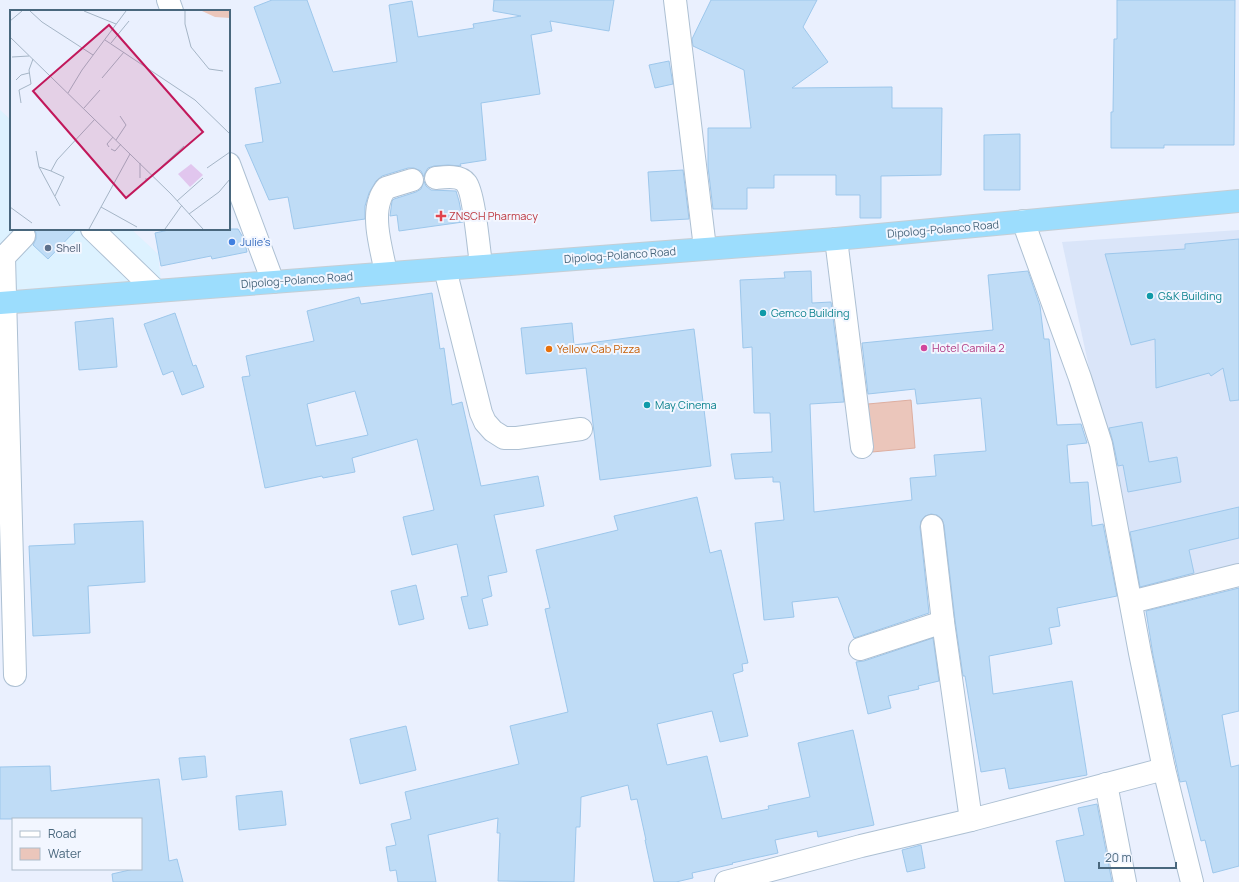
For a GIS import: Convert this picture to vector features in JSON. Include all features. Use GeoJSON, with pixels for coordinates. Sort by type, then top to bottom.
{"type":"FeatureCollection","features":[{"type":"Feature","properties":{"kind":"highway","name":"Dipolog-Polanco Road"},"geometry":{"type":"LineString","coordinates":[[2,303],[481,265],[836,239],[1239,201]]}},
{"type":"Feature","properties":{"kind":"street"},"geometry":{"type":"LineString","coordinates":[[168,0],[172,10]]}},
{"type":"Feature","properties":{"kind":"street"},"geometry":{"type":"LineString","coordinates":[[675,0],[705,248]]}},
{"type":"Feature","properties":{"kind":"street"},"geometry":{"type":"LineString","coordinates":[[230,167],[273,282]]}},
{"type":"Feature","properties":{"kind":"street"},"geometry":{"type":"LineString","coordinates":[[436,178],[452,177],[460,179],[466,183],[474,212],[481,265]]}},
{"type":"Feature","properties":{"kind":"street"},"geometry":{"type":"LineString","coordinates":[[386,273],[377,221],[380,198],[386,188],[412,180]]}},
{"type":"Feature","properties":{"kind":"street"},"geometry":{"type":"LineString","coordinates":[[1024,221],[1080,378],[1101,444],[1140,653],[1164,769],[1192,882]]}},
{"type":"Feature","properties":{"kind":"street"},"geometry":{"type":"LineString","coordinates":[[93,230],[156,291]]}},
{"type":"Feature","properties":{"kind":"street"},"geometry":{"type":"LineString","coordinates":[[15,675],[2,303],[4,257],[24,236]]}},
{"type":"Feature","properties":{"kind":"street"},"geometry":{"type":"LineString","coordinates":[[836,239],[862,447]]}},
{"type":"Feature","properties":{"kind":"street"},"geometry":{"type":"LineString","coordinates":[[445,269],[481,413],[489,427],[504,438],[517,438],[581,429]]}},
{"type":"Feature","properties":{"kind":"street"},"geometry":{"type":"LineString","coordinates":[[932,526],[943,622],[971,820]]}},
{"type":"Feature","properties":{"kind":"street"},"geometry":{"type":"LineString","coordinates":[[1131,602],[1239,575]]}},
{"type":"Feature","properties":{"kind":"street"},"geometry":{"type":"LineString","coordinates":[[860,649],[943,622]]}},
{"type":"Feature","properties":{"kind":"street"},"geometry":{"type":"LineString","coordinates":[[726,882],[1164,769]]}},
{"type":"Feature","properties":{"kind":"street"},"geometry":{"type":"LineString","coordinates":[[1106,784],[1125,882]]}},
{"type":"Feature","properties":{"kind":"shaded area"},"geometry":{"type":"Polygon","coordinates":[[[0,110],[10,119],[10,230],[132,230],[158,254],[161,282],[0,290],[0,110]]]}},
{"type":"Feature","properties":{"kind":"shaded area"},"geometry":{"type":"Polygon","coordinates":[[[1239,230],[1239,571],[1138,596],[1062,242],[1239,230]]]}},
{"type":"Feature","properties":{"kind":"water"},"geometry":{"type":"Polygon","coordinates":[[[911,400],[915,448],[872,452],[868,404],[911,400]]]}},
{"type":"Feature","properties":{"kind":"building"},"geometry":{"type":"Polygon","coordinates":[[[272,0],[307,0],[333,72],[397,62],[389,5],[412,1],[418,37],[474,28],[473,24],[521,16],[493,11],[494,0],[614,0],[609,31],[550,21],[552,31],[531,35],[540,94],[481,103],[486,160],[460,164],[461,166],[434,166],[428,168],[424,177],[421,171],[414,168],[408,168],[382,176],[376,181],[369,193],[365,206],[365,219],[294,229],[288,197],[269,200],[245,145],[263,142],[255,88],[281,83],[254,7],[272,0]]]}},
{"type":"Feature","properties":{"kind":"building"},"geometry":{"type":"Polygon","coordinates":[[[711,0],[817,0],[803,27],[828,62],[792,88],[892,87],[892,108],[942,108],[941,175],[881,176],[881,218],[860,218],[860,195],[836,195],[836,175],[774,175],[774,188],[747,188],[747,209],[713,209],[708,167],[708,128],[751,128],[744,70],[693,46],[692,39],[711,0]]]}},
{"type":"Feature","properties":{"kind":"building"},"geometry":{"type":"Polygon","coordinates":[[[1117,0],[1235,0],[1234,145],[1164,145],[1164,148],[1111,148],[1114,39],[1117,39],[1117,0]]]}},
{"type":"Feature","properties":{"kind":"building"},"geometry":{"type":"Polygon","coordinates":[[[669,61],[673,84],[655,88],[649,65],[669,61]]]}},
{"type":"Feature","properties":{"kind":"building"},"geometry":{"type":"Polygon","coordinates":[[[1020,134],[1020,190],[984,190],[984,135],[1020,134]]]}},
{"type":"Feature","properties":{"kind":"building"},"geometry":{"type":"Polygon","coordinates":[[[683,170],[689,219],[651,221],[648,172],[683,170]]]}},
{"type":"Feature","properties":{"kind":"building"},"geometry":{"type":"Polygon","coordinates":[[[424,181],[426,186],[431,190],[456,191],[463,222],[399,231],[397,215],[390,216],[392,201],[421,189],[424,181]]]}},
{"type":"Feature","properties":{"kind":"building"},"geometry":{"type":"Polygon","coordinates":[[[238,229],[244,239],[247,252],[212,259],[211,256],[161,266],[155,233],[168,230],[238,229]]]}},
{"type":"Feature","properties":{"kind":"building","name":"Shell"},"geometry":{"type":"Polygon","coordinates":[[[34,230],[76,230],[48,259],[33,245],[36,239],[34,230]]]}},
{"type":"Feature","properties":{"kind":"building"},"geometry":{"type":"Polygon","coordinates":[[[1239,239],[1239,400],[1230,401],[1223,368],[1211,376],[1209,373],[1156,388],[1155,339],[1131,345],[1105,254],[1185,249],[1185,244],[1239,239]]]}},
{"type":"Feature","properties":{"kind":"building"},"geometry":{"type":"Polygon","coordinates":[[[811,271],[812,303],[831,302],[844,402],[810,404],[814,512],[912,500],[910,478],[936,476],[934,455],[986,451],[981,398],[917,404],[915,389],[868,394],[862,343],[993,330],[988,275],[1028,271],[1040,306],[1044,339],[1049,339],[1057,425],[1081,424],[1087,443],[1067,445],[1070,483],[1088,482],[1092,526],[1103,524],[1117,596],[1057,608],[1060,626],[1049,628],[1052,644],[989,656],[993,694],[1072,681],[1087,775],[1009,789],[1005,768],[981,772],[965,676],[963,676],[944,525],[942,519],[937,515],[931,514],[925,516],[921,521],[920,527],[929,613],[854,638],[838,597],[792,602],[794,617],[764,620],[755,523],[784,520],[780,482],[773,482],[773,477],[735,479],[731,454],[772,452],[770,413],[754,413],[752,347],[743,348],[740,280],[785,278],[784,272],[811,271]]]}},
{"type":"Feature","properties":{"kind":"building"},"geometry":{"type":"Polygon","coordinates":[[[432,293],[440,349],[444,348],[452,405],[462,402],[481,486],[538,476],[544,506],[494,515],[507,572],[488,576],[492,596],[482,599],[488,625],[469,629],[461,597],[468,596],[457,544],[412,555],[403,517],[434,510],[417,439],[352,458],[355,472],[323,478],[322,476],[265,488],[242,377],[250,376],[246,356],[314,341],[307,311],[359,297],[361,304],[432,293]],[[355,391],[307,404],[316,446],[368,435],[355,391]]]}},
{"type":"Feature","properties":{"kind":"building"},"geometry":{"type":"Polygon","coordinates":[[[175,313],[193,366],[196,365],[204,387],[182,395],[173,371],[163,375],[144,324],[175,313]]]}},
{"type":"Feature","properties":{"kind":"building"},"geometry":{"type":"Polygon","coordinates":[[[113,318],[117,367],[79,370],[75,322],[113,318]]]}},
{"type":"Feature","properties":{"kind":"building","name":"May Cinema"},"geometry":{"type":"Polygon","coordinates":[[[572,323],[574,345],[694,329],[711,466],[600,480],[586,368],[526,374],[521,328],[572,323]]]}},
{"type":"Feature","properties":{"kind":"building"},"geometry":{"type":"Polygon","coordinates":[[[1142,422],[1149,462],[1177,457],[1181,482],[1128,492],[1123,465],[1118,466],[1109,428],[1142,422]]]}},
{"type":"Feature","properties":{"kind":"building"},"geometry":{"type":"Polygon","coordinates":[[[697,497],[710,553],[721,550],[748,663],[742,664],[743,671],[733,674],[748,736],[720,742],[712,711],[657,724],[667,765],[707,756],[722,819],[769,809],[768,806],[810,797],[798,743],[853,730],[874,825],[818,837],[817,831],[775,840],[778,853],[692,873],[693,878],[676,882],[654,882],[637,799],[631,800],[628,785],[581,797],[580,827],[576,827],[574,882],[498,881],[500,833],[497,833],[498,818],[428,835],[436,882],[398,882],[396,870],[390,871],[386,847],[396,845],[391,824],[411,819],[405,792],[519,764],[510,726],[568,712],[545,609],[550,608],[536,550],[618,530],[614,516],[697,497]]]}},
{"type":"Feature","properties":{"kind":"building"},"geometry":{"type":"Polygon","coordinates":[[[1239,507],[1239,538],[1189,550],[1194,573],[1140,587],[1130,532],[1239,507]]]}},
{"type":"Feature","properties":{"kind":"building"},"geometry":{"type":"Polygon","coordinates":[[[143,521],[145,582],[88,586],[90,633],[33,636],[29,546],[75,544],[74,524],[143,521]]]}},
{"type":"Feature","properties":{"kind":"building"},"geometry":{"type":"Polygon","coordinates":[[[416,585],[424,619],[399,625],[391,591],[416,585]]]}},
{"type":"Feature","properties":{"kind":"building"},"geometry":{"type":"Polygon","coordinates":[[[1239,588],[1239,711],[1222,715],[1231,767],[1239,765],[1239,866],[1213,873],[1205,840],[1201,841],[1186,781],[1180,782],[1153,655],[1146,611],[1239,588]]]}},
{"type":"Feature","properties":{"kind":"building"},"geometry":{"type":"Polygon","coordinates":[[[933,638],[939,681],[918,686],[919,689],[888,696],[891,708],[868,714],[856,662],[864,661],[933,638]]]}},
{"type":"Feature","properties":{"kind":"building"},"geometry":{"type":"Polygon","coordinates":[[[406,726],[416,770],[360,784],[350,739],[406,726]]]}},
{"type":"Feature","properties":{"kind":"building"},"geometry":{"type":"Polygon","coordinates":[[[205,756],[207,777],[182,780],[179,758],[205,756]]]}},
{"type":"Feature","properties":{"kind":"building"},"geometry":{"type":"Polygon","coordinates":[[[50,766],[51,791],[159,779],[169,861],[177,859],[183,882],[113,882],[112,874],[130,870],[142,870],[142,818],[0,819],[0,767],[50,766]]]}},
{"type":"Feature","properties":{"kind":"building"},"geometry":{"type":"Polygon","coordinates":[[[282,791],[286,825],[239,830],[236,796],[282,791]]]}},
{"type":"Feature","properties":{"kind":"building"},"geometry":{"type":"Polygon","coordinates":[[[1097,804],[1112,882],[1065,882],[1056,841],[1084,835],[1078,808],[1097,804]]]}},
{"type":"Feature","properties":{"kind":"building"},"geometry":{"type":"Polygon","coordinates":[[[921,845],[925,868],[907,872],[902,850],[921,845]]]}},
{"type":"Feature","properties":{"kind":"place","name":"ZNSCH Pharmacy"},"geometry":{"type":"Point","coordinates":[441,216]}},
{"type":"Feature","properties":{"kind":"place","name":"Julie's"},"geometry":{"type":"Point","coordinates":[232,242]}},
{"type":"Feature","properties":{"kind":"place","name":"Shell"},"geometry":{"type":"Point","coordinates":[48,248]}},
{"type":"Feature","properties":{"kind":"place","name":"G&K Building"},"geometry":{"type":"Point","coordinates":[1150,296]}},
{"type":"Feature","properties":{"kind":"place","name":"Gemco Building"},"geometry":{"type":"Point","coordinates":[763,313]}},
{"type":"Feature","properties":{"kind":"place","name":"Hotel Camila 2"},"geometry":{"type":"Point","coordinates":[924,348]}},
{"type":"Feature","properties":{"kind":"place","name":"Yellow Cab Pizza"},"geometry":{"type":"Point","coordinates":[549,349]}},
{"type":"Feature","properties":{"kind":"place","name":"May Cinema"},"geometry":{"type":"Point","coordinates":[647,405]}}]}
